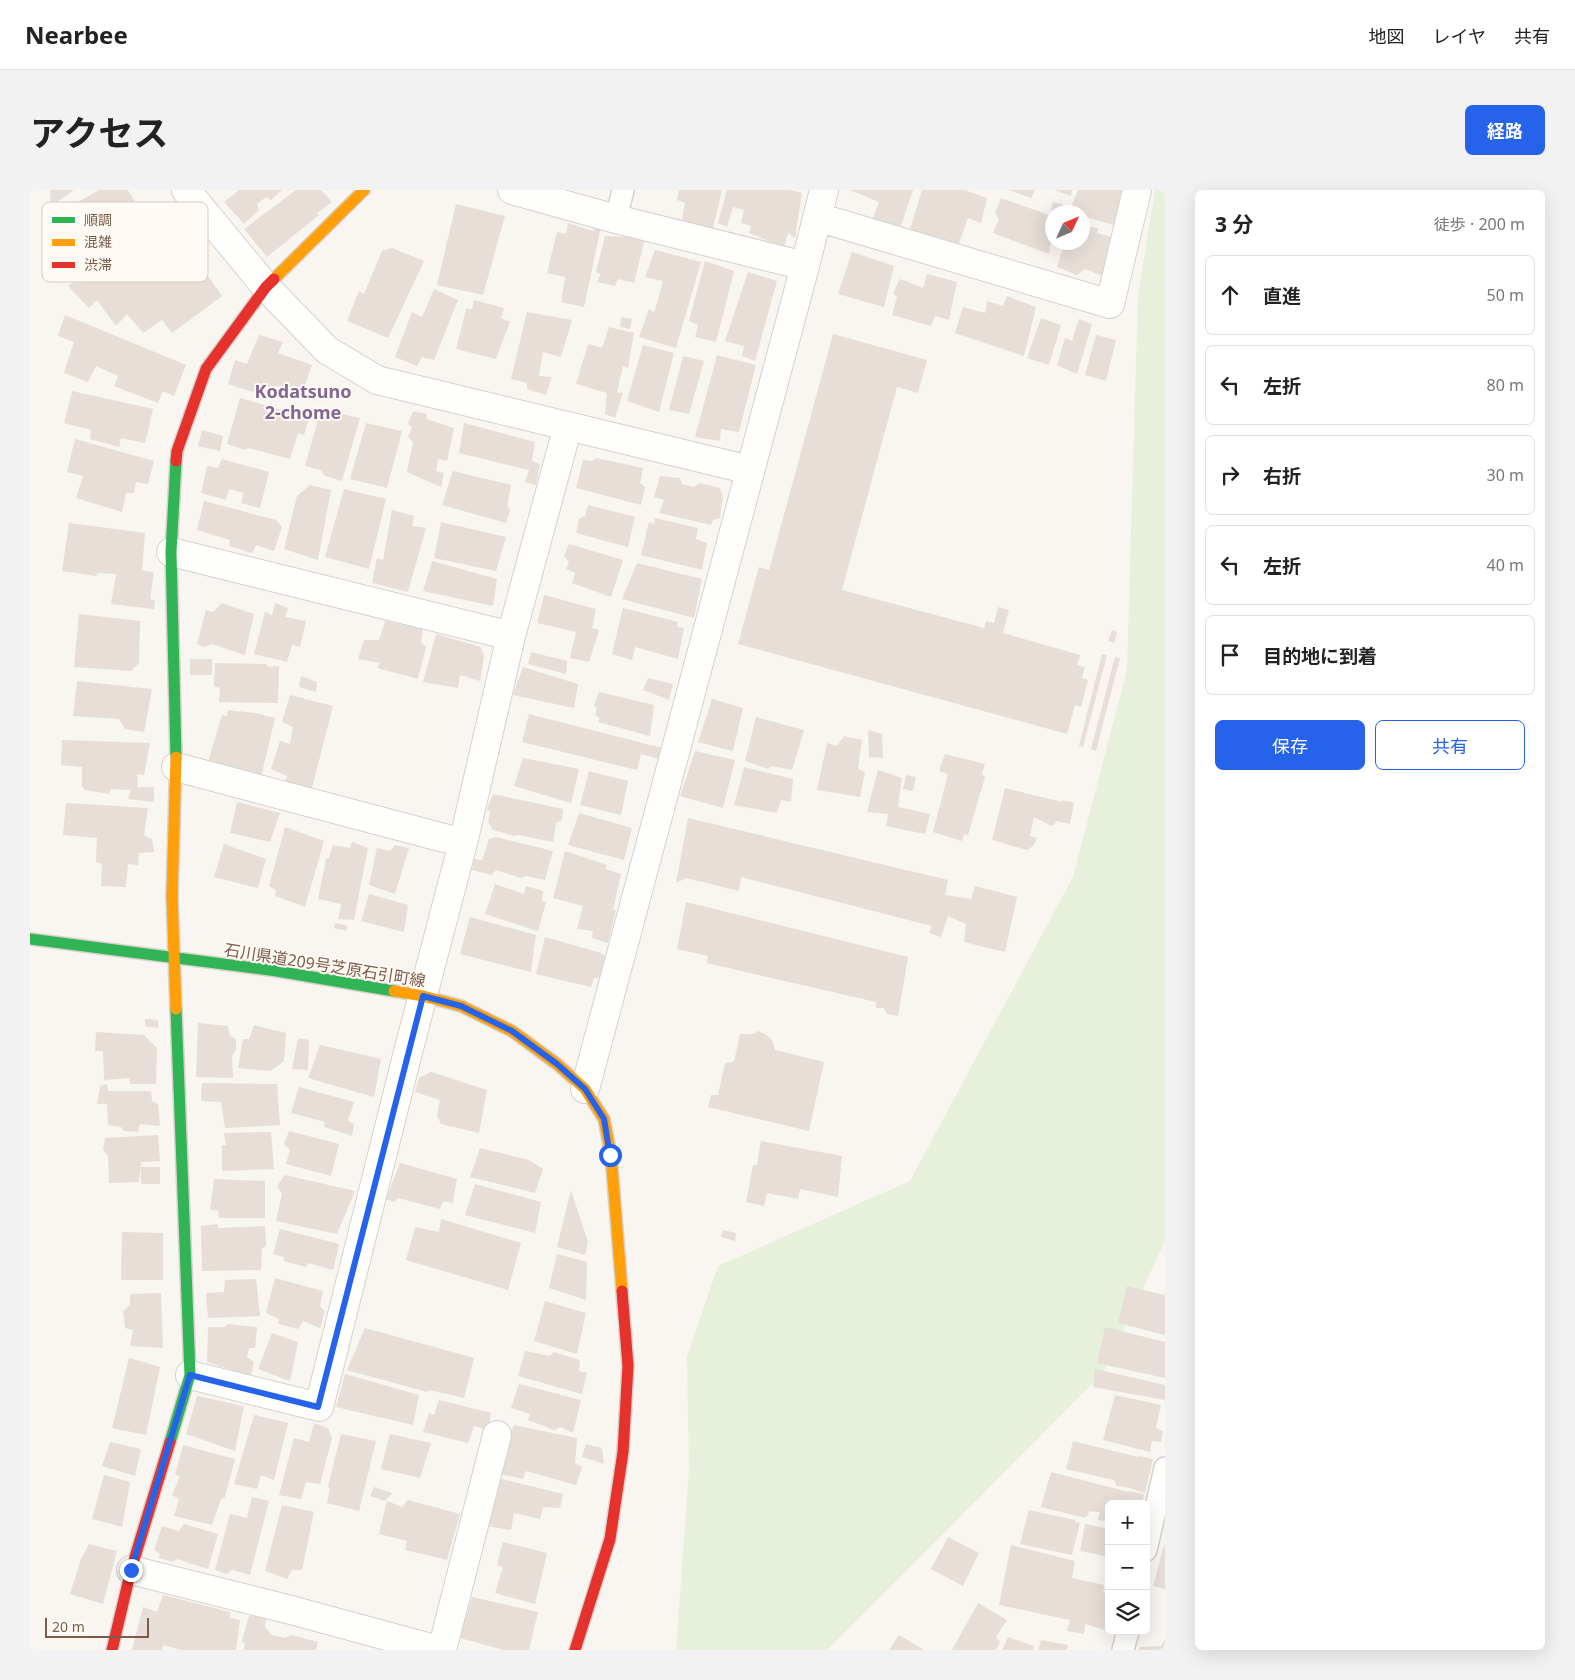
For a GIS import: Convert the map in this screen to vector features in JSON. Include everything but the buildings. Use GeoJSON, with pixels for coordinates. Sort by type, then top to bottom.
{"type":"FeatureCollection","features":[{"type":"Feature","properties":{"kind":"street"},"geometry":{"type":"LineString","coordinates":[[186,190],[196,202]]}},
{"type":"Feature","properties":{"kind":"street"},"geometry":{"type":"LineString","coordinates":[[112,1650],[131,1570],[190,1375],[172,896],[176,767],[171,552],[177,451],[206,369],[266,287],[364,190]]}},
{"type":"Feature","properties":{"kind":"street"},"geometry":{"type":"LineString","coordinates":[[512,190],[616,219],[805,266]]}},
{"type":"Feature","properties":{"kind":"street"},"geometry":{"type":"LineString","coordinates":[[585,1089],[824,190]]}},
{"type":"Feature","properties":{"kind":"street"},"geometry":{"type":"LineString","coordinates":[[817,216],[1110,304],[1138,190]]}},
{"type":"Feature","properties":{"kind":"street"},"geometry":{"type":"LineString","coordinates":[[208,217],[266,287],[327,350],[377,380],[750,470]]}},
{"type":"Feature","properties":{"kind":"street"},"geometry":{"type":"LineString","coordinates":[[190,1375],[318,1407],[463,842],[511,636],[568,426]]}},
{"type":"Feature","properties":{"kind":"street"},"geometry":{"type":"LineString","coordinates":[[171,552],[511,636]]}},
{"type":"Feature","properties":{"kind":"street"},"geometry":{"type":"LineString","coordinates":[[176,767],[463,842]]}},
{"type":"Feature","properties":{"kind":"street","name":"石川県道209号芝原石引町線"},"geometry":{"type":"LineString","coordinates":[[30,939],[277,971],[423,996],[461,1006],[512,1031],[557,1064],[585,1089],[604,1119],[610,1155],[628,1366],[623,1452],[610,1539],[575,1650]]}},
{"type":"Feature","properties":{"kind":"street"},"geometry":{"type":"LineString","coordinates":[[442,1650],[497,1435]]}},
{"type":"Feature","properties":{"kind":"street"},"geometry":{"type":"LineString","coordinates":[[131,1570],[301,1612],[438,1650]]}},
{"type":"Feature","properties":{"kind":"lane"},"geometry":{"type":"LineString","coordinates":[[616,219],[623,190]]}},
{"type":"Feature","properties":{"kind":"lane"},"geometry":{"type":"LineString","coordinates":[[1147,1545],[1165,1468]]}},
{"type":"Feature","properties":{"kind":"lane"},"geometry":{"type":"LineString","coordinates":[[1123,1650],[1127,1635]]}},
{"type":"Feature","properties":{"kind":"green space"},"geometry":{"type":"Polygon","coordinates":[[[1155,190],[1165,190],[1165,1241],[1103,1373],[827,1650],[676,1650],[689,1469],[687,1357],[718,1266],[910,1181],[1073,877],[1127,670],[1138,295],[1155,190]]]}},
{"type":"Feature","properties":{"kind":"traffic: fast"},"geometry":{"type":"LineString","coordinates":[[176,461],[171,552],[176,757]]}},
{"type":"Feature","properties":{"kind":"traffic: fast"},"geometry":{"type":"LineString","coordinates":[[30,939],[277,971],[394,991]]}},
{"type":"Feature","properties":{"kind":"traffic: fast"},"geometry":{"type":"LineString","coordinates":[[170,1442],[190,1375],[176,1009]]}},
{"type":"Feature","properties":{"kind":"traffic: slow"},"geometry":{"type":"LineString","coordinates":[[274,279],[364,190]]}},
{"type":"Feature","properties":{"kind":"traffic: slow"},"geometry":{"type":"LineString","coordinates":[[176,757],[172,896],[176,1009]]}},
{"type":"Feature","properties":{"kind":"traffic: slow"},"geometry":{"type":"LineString","coordinates":[[394,991],[461,1006],[512,1031],[557,1064],[585,1089],[604,1119],[611,1155],[622,1291]]}},
{"type":"Feature","properties":{"kind":"traffic: jam"},"geometry":{"type":"LineString","coordinates":[[176,461],[177,451],[206,369],[266,287],[274,279]]}},
{"type":"Feature","properties":{"kind":"traffic: jam"},"geometry":{"type":"LineString","coordinates":[[575,1650],[610,1539],[623,1452],[628,1366],[622,1291]]}},
{"type":"Feature","properties":{"kind":"traffic: jam"},"geometry":{"type":"LineString","coordinates":[[112,1650],[131,1570],[170,1442]]}},
{"type":"Feature","properties":{"kind":"district","name":"Kodatsuno 2-chome"},"geometry":{"type":"Point","coordinates":[303,402]}},
{"type":"Feature","properties":{"kind":"route"},"geometry":{"type":"LineString","coordinates":[[131,1570],[190,1375],[318,1407],[423,996],[461,1006],[512,1031],[557,1064],[585,1089],[604,1119],[610,1155]]}}]}
